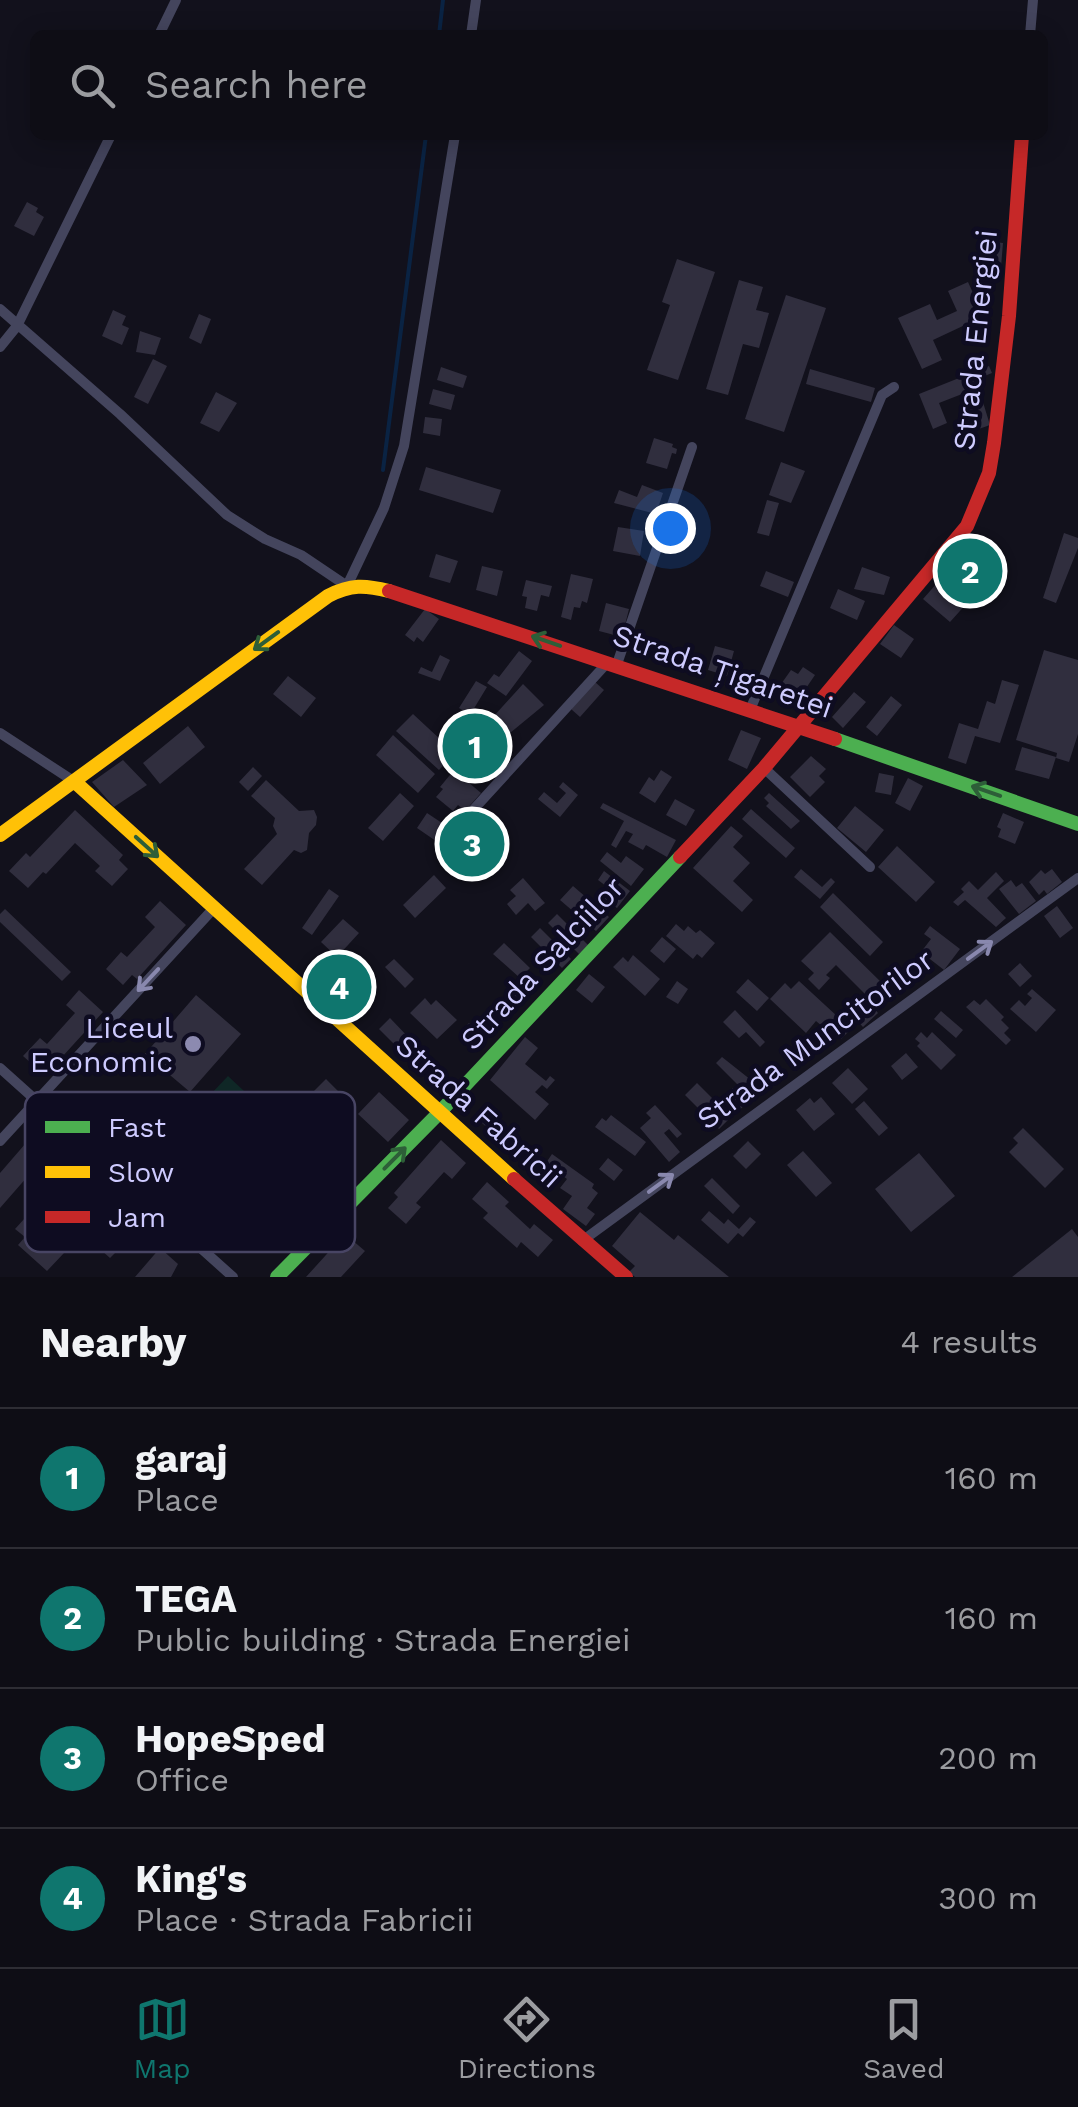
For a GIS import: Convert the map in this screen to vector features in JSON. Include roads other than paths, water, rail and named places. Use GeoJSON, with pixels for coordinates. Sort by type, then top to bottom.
{"type":"FeatureCollection","features":[{"type":"Feature","properties":{"kind":"main road","name":"Strada Energiei"},"geometry":{"type":"LineString","coordinates":[[802,726],[945,555],[967,526],[978,503],[996,425],[1009,316],[1022,140]]}},
{"type":"Feature","properties":{"kind":"main road","name":"Strada Țigaretei"},"geometry":{"type":"LineString","coordinates":[[347,586],[392,590],[802,726],[1078,824]]}},
{"type":"Feature","properties":{"kind":"main road"},"geometry":{"type":"LineString","coordinates":[[0,835],[347,586]]}},
{"type":"Feature","properties":{"kind":"main road","name":"Strada Salciilor"},"geometry":{"type":"LineString","coordinates":[[355,1198],[802,726]]}},
{"type":"Feature","properties":{"kind":"main road","name":"Strada Fabricii"},"geometry":{"type":"LineString","coordinates":[[75,782],[626,1277]]}},
{"type":"Feature","properties":{"kind":"main road","name":"Strada Salciilor"},"geometry":{"type":"LineString","coordinates":[[277,1277],[302,1252]]}},
{"type":"Feature","properties":{"kind":"street"},"geometry":{"type":"LineString","coordinates":[[161,30],[176,0]]}},
{"type":"Feature","properties":{"kind":"street"},"geometry":{"type":"LineString","coordinates":[[472,30],[476,0]]}},
{"type":"Feature","properties":{"kind":"street"},"geometry":{"type":"LineString","coordinates":[[1030,30],[1032,0]]}},
{"type":"Feature","properties":{"kind":"street"},"geometry":{"type":"LineString","coordinates":[[0,347],[17,326],[109,140]]}},
{"type":"Feature","properties":{"kind":"street"},"geometry":{"type":"LineString","coordinates":[[0,309],[227,515],[313,562],[347,586],[384,508],[404,446],[454,140]]}},
{"type":"Feature","properties":{"kind":"street"},"geometry":{"type":"LineString","coordinates":[[750,710],[882,394],[894,387]]}},
{"type":"Feature","properties":{"kind":"street"},"geometry":{"type":"LineString","coordinates":[[463,821],[612,663],[692,447]]}},
{"type":"Feature","properties":{"kind":"street"},"geometry":{"type":"LineString","coordinates":[[0,734],[75,782]]}},
{"type":"Feature","properties":{"kind":"street"},"geometry":{"type":"LineString","coordinates":[[764,768],[870,867]]}},
{"type":"Feature","properties":{"kind":"street","name":"Strada Muncitorilor"},"geometry":{"type":"LineString","coordinates":[[582,1240],[1078,878]]}},
{"type":"Feature","properties":{"kind":"street"},"geometry":{"type":"LineString","coordinates":[[45,1092],[214,908]]}},
{"type":"Feature","properties":{"kind":"street"},"geometry":{"type":"LineString","coordinates":[[0,1068],[28,1092]]}},
{"type":"Feature","properties":{"kind":"street"},"geometry":{"type":"LineString","coordinates":[[0,1141],[25,1114]]}},
{"type":"Feature","properties":{"kind":"street"},"geometry":{"type":"LineString","coordinates":[[205,1252],[233,1277]]}},
{"type":"Feature","properties":{"kind":"waterway"},"geometry":{"type":"LineString","coordinates":[[440,30],[443,0]]}},
{"type":"Feature","properties":{"kind":"waterway"},"geometry":{"type":"LineString","coordinates":[[383,470],[425,140]]}},
{"type":"Feature","properties":{"kind":"place","name":"TEGA"},"geometry":{"type":"Point","coordinates":[970,571]}},
{"type":"Feature","properties":{"kind":"place","name":"garaj"},"geometry":{"type":"Point","coordinates":[475,746]}},
{"type":"Feature","properties":{"kind":"place","name":"HopeSped"},"geometry":{"type":"Point","coordinates":[472,844]}},
{"type":"Feature","properties":{"kind":"place","name":"King's"},"geometry":{"type":"Point","coordinates":[339,987]}},
{"type":"Feature","properties":{"kind":"place","name":"Liceul Economic"},"geometry":{"type":"Point","coordinates":[193,1044]}}]}
